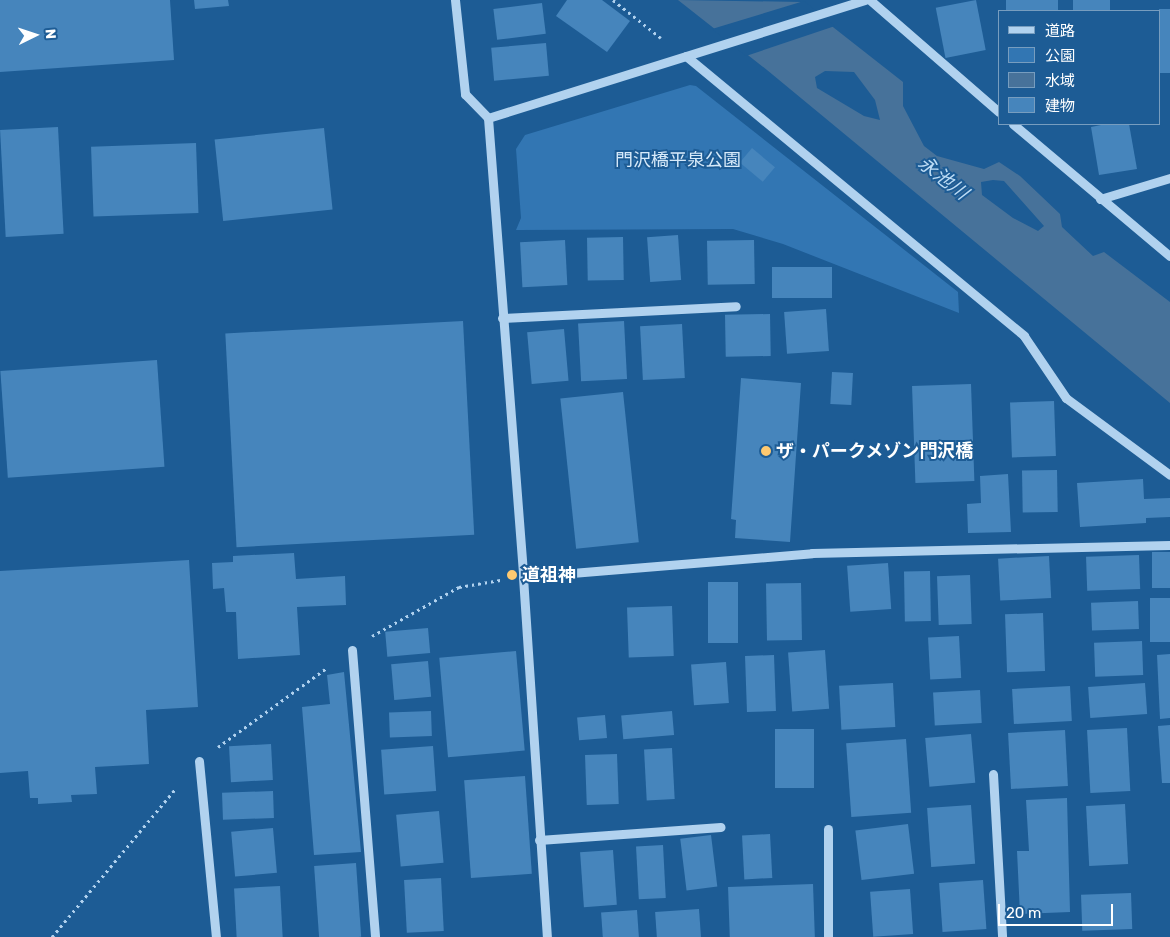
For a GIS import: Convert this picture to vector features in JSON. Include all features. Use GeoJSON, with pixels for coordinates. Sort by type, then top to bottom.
{"type":"FeatureCollection","features":[{"type":"Feature","properties":{"kind":"street"},"geometry":{"type":"LineString","coordinates":[[455,0],[465,94],[488,118],[502,318],[524,577],[539,840],[547,937]]}},
{"type":"Feature","properties":{"kind":"street"},"geometry":{"type":"LineString","coordinates":[[488,118],[865,0]]}},
{"type":"Feature","properties":{"kind":"street"},"geometry":{"type":"LineString","coordinates":[[870,0],[998,111]]}},
{"type":"Feature","properties":{"kind":"street"},"geometry":{"type":"LineString","coordinates":[[686,56],[1024,336],[1066,398],[1170,475]]}},
{"type":"Feature","properties":{"kind":"street"},"geometry":{"type":"LineString","coordinates":[[1013,125],[1170,256]]}},
{"type":"Feature","properties":{"kind":"street"},"geometry":{"type":"LineString","coordinates":[[1100,199],[1170,178]]}},
{"type":"Feature","properties":{"kind":"street"},"geometry":{"type":"LineString","coordinates":[[502,318],[736,306]]}},
{"type":"Feature","properties":{"kind":"street"},"geometry":{"type":"LineString","coordinates":[[524,577],[812,552],[1170,545]]}},
{"type":"Feature","properties":{"kind":"street"},"geometry":{"type":"LineString","coordinates":[[352,650],[375,937]]}},
{"type":"Feature","properties":{"kind":"street"},"geometry":{"type":"LineString","coordinates":[[199,761],[216,937]]}},
{"type":"Feature","properties":{"kind":"street"},"geometry":{"type":"LineString","coordinates":[[993,774],[1002,937]]}},
{"type":"Feature","properties":{"kind":"street"},"geometry":{"type":"LineString","coordinates":[[539,840],[721,827]]}},
{"type":"Feature","properties":{"kind":"street"},"geometry":{"type":"LineString","coordinates":[[828,829],[828,937]]}},
{"type":"Feature","properties":{"kind":"path"},"geometry":{"type":"LineString","coordinates":[[613,0],[686,56]]}},
{"type":"Feature","properties":{"kind":"path"},"geometry":{"type":"LineString","coordinates":[[52,937],[199,761]]}},
{"type":"Feature","properties":{"kind":"green space","name":"門沢橋平泉公園"},"geometry":{"type":"Polygon","coordinates":[[[690,85],[696,86],[958,292],[959,313],[783,244],[733,229],[516,230],[521,218],[516,149],[525,135],[690,85]]]}},
{"type":"Feature","properties":{"kind":"water","name":"永池川"},"geometry":{"type":"Polygon","coordinates":[[[678,0],[801,2],[903,82],[903,106],[924,146],[937,156],[984,169],[999,162],[1020,176],[1060,214],[1062,227],[1093,256],[1104,252],[1170,302],[1170,403],[767,70],[678,0]],[[825,71],[815,77],[817,88],[864,116],[880,120],[875,100],[854,72],[825,71]],[[1004,181],[981,182],[982,195],[1013,218],[1038,231],[1044,226],[1004,181]]]}},
{"type":"Feature","properties":{"kind":"pier"},"geometry":{"type":"Polygon","coordinates":[[[804,1],[835,26],[746,56],[712,29],[804,1]]]}},
{"type":"Feature","properties":{"kind":"building"},"geometry":{"type":"Polygon","coordinates":[[[0,0],[170,0],[174,60],[0,72],[0,0]]]}},
{"type":"Feature","properties":{"kind":"building"},"geometry":{"type":"Polygon","coordinates":[[[194,0],[228,0],[229,6],[195,9],[194,0]]]}},
{"type":"Feature","properties":{"kind":"building"},"geometry":{"type":"Polygon","coordinates":[[[567,0],[602,0],[630,21],[607,52],[556,16],[567,0]]]}},
{"type":"Feature","properties":{"kind":"building"},"geometry":{"type":"Polygon","coordinates":[[[976,0],[986,50],[945,58],[936,8],[976,0]]]}},
{"type":"Feature","properties":{"kind":"building"},"geometry":{"type":"Polygon","coordinates":[[[1006,0],[1058,0],[1058,10],[1006,10],[1006,0]]]}},
{"type":"Feature","properties":{"kind":"building"},"geometry":{"type":"Polygon","coordinates":[[[1073,0],[1110,0],[1110,10],[1073,10],[1073,0]]]}},
{"type":"Feature","properties":{"kind":"building"},"geometry":{"type":"Polygon","coordinates":[[[542,3],[546,34],[497,40],[493,9],[542,3]]]}},
{"type":"Feature","properties":{"kind":"building"},"geometry":{"type":"Polygon","coordinates":[[[1159,9],[1170,9],[1170,73],[1160,73],[1159,9]]]}},
{"type":"Feature","properties":{"kind":"building"},"geometry":{"type":"Polygon","coordinates":[[[546,43],[549,76],[494,81],[491,48],[546,43]]]}},
{"type":"Feature","properties":{"kind":"building"},"geometry":{"type":"Polygon","coordinates":[[[1129,125],[1137,169],[1099,175],[1091,127],[1129,125]]]}},
{"type":"Feature","properties":{"kind":"building"},"geometry":{"type":"Polygon","coordinates":[[[58,127],[64,234],[6,237],[0,130],[58,127]]]}},
{"type":"Feature","properties":{"kind":"building"},"geometry":{"type":"Polygon","coordinates":[[[324,128],[333,210],[223,221],[215,139],[324,128]]]}},
{"type":"Feature","properties":{"kind":"building"},"geometry":{"type":"Polygon","coordinates":[[[196,143],[198,213],[94,217],[91,147],[196,143]]]}},
{"type":"Feature","properties":{"kind":"building"},"geometry":{"type":"Polygon","coordinates":[[[752,148],[775,167],[763,182],[740,163],[752,148]]]}},
{"type":"Feature","properties":{"kind":"building"},"geometry":{"type":"Polygon","coordinates":[[[678,235],[681,280],[650,282],[647,237],[678,235]]]}},
{"type":"Feature","properties":{"kind":"building"},"geometry":{"type":"Polygon","coordinates":[[[623,237],[624,280],[588,281],[587,238],[623,237]]]}},
{"type":"Feature","properties":{"kind":"building"},"geometry":{"type":"Polygon","coordinates":[[[565,240],[567,285],[522,287],[520,242],[565,240]]]}},
{"type":"Feature","properties":{"kind":"building"},"geometry":{"type":"Polygon","coordinates":[[[754,240],[755,284],[708,285],[707,241],[754,240]]]}},
{"type":"Feature","properties":{"kind":"building"},"geometry":{"type":"Polygon","coordinates":[[[772,267],[832,267],[832,298],[772,298],[772,267]]]}},
{"type":"Feature","properties":{"kind":"building"},"geometry":{"type":"Polygon","coordinates":[[[826,309],[829,351],[787,354],[784,312],[826,309]]]}},
{"type":"Feature","properties":{"kind":"building"},"geometry":{"type":"Polygon","coordinates":[[[770,314],[771,356],[726,357],[725,315],[770,314]]]}},
{"type":"Feature","properties":{"kind":"building"},"geometry":{"type":"Polygon","coordinates":[[[463,321],[474,535],[237,547],[225,333],[463,321]]]}},
{"type":"Feature","properties":{"kind":"building"},"geometry":{"type":"Polygon","coordinates":[[[624,321],[627,379],[581,381],[578,323],[624,321]]]}},
{"type":"Feature","properties":{"kind":"building"},"geometry":{"type":"Polygon","coordinates":[[[682,324],[685,378],[643,380],[640,326],[682,324]]]}},
{"type":"Feature","properties":{"kind":"building"},"geometry":{"type":"Polygon","coordinates":[[[564,329],[569,381],[532,384],[527,332],[564,329]]]}},
{"type":"Feature","properties":{"kind":"building"},"geometry":{"type":"Polygon","coordinates":[[[157,360],[164,467],[8,478],[0,371],[157,360]]]}},
{"type":"Feature","properties":{"kind":"building"},"geometry":{"type":"Polygon","coordinates":[[[832,372],[853,373],[851,405],[830,404],[832,372]]]}},
{"type":"Feature","properties":{"kind":"building","name":"ザ・パークメゾン門沢橋"},"geometry":{"type":"Polygon","coordinates":[[[741,378],[801,383],[790,542],[735,538],[736,520],[731,519],[741,378]]]}},
{"type":"Feature","properties":{"kind":"building"},"geometry":{"type":"Polygon","coordinates":[[[971,384],[974,481],[915,483],[912,386],[971,384]]]}},
{"type":"Feature","properties":{"kind":"building"},"geometry":{"type":"Polygon","coordinates":[[[623,392],[639,542],[576,549],[560,399],[623,392]]]}},
{"type":"Feature","properties":{"kind":"building"},"geometry":{"type":"Polygon","coordinates":[[[1054,401],[1056,456],[1012,458],[1010,403],[1054,401]]]}},
{"type":"Feature","properties":{"kind":"building"},"geometry":{"type":"Polygon","coordinates":[[[1057,470],[1058,512],[1023,513],[1022,471],[1057,470]]]}},
{"type":"Feature","properties":{"kind":"building"},"geometry":{"type":"Polygon","coordinates":[[[1008,474],[1011,532],[968,533],[967,504],[981,503],[980,476],[1008,474]]]}},
{"type":"Feature","properties":{"kind":"building"},"geometry":{"type":"Polygon","coordinates":[[[1143,479],[1144,499],[1170,498],[1170,517],[1146,518],[1146,523],[1080,527],[1077,483],[1143,479]]]}},
{"type":"Feature","properties":{"kind":"building"},"geometry":{"type":"Polygon","coordinates":[[[1152,552],[1170,552],[1170,588],[1152,588],[1152,552]]]}},
{"type":"Feature","properties":{"kind":"building"},"geometry":{"type":"Polygon","coordinates":[[[294,553],[296,579],[345,576],[346,605],[297,607],[300,655],[238,659],[236,612],[226,612],[224,588],[213,589],[212,563],[233,562],[233,556],[294,553]]]}},
{"type":"Feature","properties":{"kind":"building"},"geometry":{"type":"Polygon","coordinates":[[[1139,555],[1140,589],[1087,591],[1086,557],[1139,555]]]}},
{"type":"Feature","properties":{"kind":"building"},"geometry":{"type":"Polygon","coordinates":[[[1049,556],[1051,598],[1000,601],[998,559],[1049,556]]]}},
{"type":"Feature","properties":{"kind":"building"},"geometry":{"type":"Polygon","coordinates":[[[189,560],[198,707],[146,710],[149,764],[95,767],[97,794],[71,795],[72,802],[38,804],[38,798],[30,798],[28,771],[0,773],[0,571],[189,560]]]}},
{"type":"Feature","properties":{"kind":"building"},"geometry":{"type":"Polygon","coordinates":[[[888,563],[891,609],[850,612],[847,566],[888,563]]]}},
{"type":"Feature","properties":{"kind":"building"},"geometry":{"type":"Polygon","coordinates":[[[904,571],[930,571],[931,621],[905,621],[904,571]]]}},
{"type":"Feature","properties":{"kind":"building"},"geometry":{"type":"Polygon","coordinates":[[[970,575],[972,624],[939,625],[937,576],[970,575]]]}},
{"type":"Feature","properties":{"kind":"building"},"geometry":{"type":"Polygon","coordinates":[[[708,582],[738,582],[738,643],[708,643],[708,582]]]}},
{"type":"Feature","properties":{"kind":"building"},"geometry":{"type":"Polygon","coordinates":[[[801,583],[802,640],[767,641],[766,584],[801,583]]]}},
{"type":"Feature","properties":{"kind":"building"},"geometry":{"type":"Polygon","coordinates":[[[1150,598],[1170,598],[1170,642],[1150,642],[1150,598]]]}},
{"type":"Feature","properties":{"kind":"building"},"geometry":{"type":"Polygon","coordinates":[[[1138,601],[1139,629],[1092,631],[1091,603],[1138,601]]]}},
{"type":"Feature","properties":{"kind":"building"},"geometry":{"type":"Polygon","coordinates":[[[672,606],[674,656],[629,658],[627,608],[672,606]]]}},
{"type":"Feature","properties":{"kind":"building"},"geometry":{"type":"Polygon","coordinates":[[[1043,613],[1045,671],[1007,672],[1005,614],[1043,613]]]}},
{"type":"Feature","properties":{"kind":"building"},"geometry":{"type":"Polygon","coordinates":[[[428,628],[430,653],[387,657],[385,632],[428,628]]]}},
{"type":"Feature","properties":{"kind":"building"},"geometry":{"type":"Polygon","coordinates":[[[959,636],[961,678],[930,680],[928,638],[959,636]]]}},
{"type":"Feature","properties":{"kind":"building"},"geometry":{"type":"Polygon","coordinates":[[[1142,641],[1143,675],[1095,677],[1094,643],[1142,641]]]}},
{"type":"Feature","properties":{"kind":"building"},"geometry":{"type":"Polygon","coordinates":[[[825,650],[829,709],[792,711],[788,653],[825,650]]]}},
{"type":"Feature","properties":{"kind":"building"},"geometry":{"type":"Polygon","coordinates":[[[516,651],[525,751],[448,757],[439,658],[516,651]]]}},
{"type":"Feature","properties":{"kind":"building"},"geometry":{"type":"Polygon","coordinates":[[[1170,654],[1170,718],[1160,719],[1157,655],[1170,654]]]}},
{"type":"Feature","properties":{"kind":"building"},"geometry":{"type":"Polygon","coordinates":[[[774,655],[776,711],[747,712],[745,656],[774,655]]]}},
{"type":"Feature","properties":{"kind":"building"},"geometry":{"type":"Polygon","coordinates":[[[428,661],[431,697],[394,700],[391,664],[428,661]]]}},
{"type":"Feature","properties":{"kind":"building"},"geometry":{"type":"Polygon","coordinates":[[[726,662],[729,703],[694,705],[691,664],[726,662]]]}},
{"type":"Feature","properties":{"kind":"building"},"geometry":{"type":"Polygon","coordinates":[[[344,672],[361,852],[314,855],[302,707],[330,704],[327,675],[344,672]]]}},
{"type":"Feature","properties":{"kind":"building"},"geometry":{"type":"Polygon","coordinates":[[[893,683],[895,727],[841,730],[839,686],[893,683]]]}},
{"type":"Feature","properties":{"kind":"building"},"geometry":{"type":"Polygon","coordinates":[[[1145,683],[1147,714],[1090,718],[1088,687],[1145,683]]]}},
{"type":"Feature","properties":{"kind":"building"},"geometry":{"type":"Polygon","coordinates":[[[1070,686],[1072,721],[1014,724],[1012,689],[1070,686]]]}},
{"type":"Feature","properties":{"kind":"building"},"geometry":{"type":"Polygon","coordinates":[[[980,690],[982,723],[935,725],[933,692],[980,690]]]}},
{"type":"Feature","properties":{"kind":"building"},"geometry":{"type":"Polygon","coordinates":[[[431,711],[432,736],[390,737],[389,712],[431,711]]]}},
{"type":"Feature","properties":{"kind":"building"},"geometry":{"type":"Polygon","coordinates":[[[672,711],[674,735],[623,739],[621,715],[672,711]]]}},
{"type":"Feature","properties":{"kind":"building"},"geometry":{"type":"Polygon","coordinates":[[[605,715],[607,738],[579,740],[577,717],[605,715]]]}},
{"type":"Feature","properties":{"kind":"building"},"geometry":{"type":"Polygon","coordinates":[[[1170,725],[1170,783],[1162,783],[1158,726],[1170,725]]]}},
{"type":"Feature","properties":{"kind":"building"},"geometry":{"type":"Polygon","coordinates":[[[1127,728],[1130,791],[1090,793],[1087,730],[1127,728]]]}},
{"type":"Feature","properties":{"kind":"building"},"geometry":{"type":"Polygon","coordinates":[[[775,729],[814,729],[814,788],[775,788],[775,729]]]}},
{"type":"Feature","properties":{"kind":"building"},"geometry":{"type":"Polygon","coordinates":[[[1065,730],[1068,786],[1011,789],[1008,733],[1065,730]]]}},
{"type":"Feature","properties":{"kind":"building"},"geometry":{"type":"Polygon","coordinates":[[[971,734],[975,783],[929,787],[925,738],[971,734]]]}},
{"type":"Feature","properties":{"kind":"building"},"geometry":{"type":"Polygon","coordinates":[[[906,739],[911,813],[851,817],[846,743],[906,739]]]}},
{"type":"Feature","properties":{"kind":"building"},"geometry":{"type":"Polygon","coordinates":[[[271,744],[273,780],[231,782],[229,746],[271,744]]]}},
{"type":"Feature","properties":{"kind":"building"},"geometry":{"type":"Polygon","coordinates":[[[433,746],[436,791],[384,795],[381,750],[433,746]]]}},
{"type":"Feature","properties":{"kind":"building"},"geometry":{"type":"Polygon","coordinates":[[[672,748],[675,799],[647,800],[644,749],[672,748]]]}},
{"type":"Feature","properties":{"kind":"building"},"geometry":{"type":"Polygon","coordinates":[[[617,754],[619,804],[587,805],[585,755],[617,754]]]}},
{"type":"Feature","properties":{"kind":"building"},"geometry":{"type":"Polygon","coordinates":[[[525,776],[532,874],[471,878],[464,780],[525,776]]]}},
{"type":"Feature","properties":{"kind":"building"},"geometry":{"type":"Polygon","coordinates":[[[273,791],[274,818],[223,820],[222,793],[273,791]]]}},
{"type":"Feature","properties":{"kind":"building"},"geometry":{"type":"Polygon","coordinates":[[[1067,798],[1070,912],[1020,914],[1017,851],[1029,851],[1026,800],[1067,798]]]}},
{"type":"Feature","properties":{"kind":"building"},"geometry":{"type":"Polygon","coordinates":[[[1125,804],[1128,864],[1089,866],[1086,806],[1125,804]]]}},
{"type":"Feature","properties":{"kind":"building"},"geometry":{"type":"Polygon","coordinates":[[[971,805],[975,864],[931,867],[927,808],[971,805]]]}},
{"type":"Feature","properties":{"kind":"building"},"geometry":{"type":"Polygon","coordinates":[[[439,811],[444,863],[401,867],[396,815],[439,811]]]}},
{"type":"Feature","properties":{"kind":"building"},"geometry":{"type":"Polygon","coordinates":[[[908,824],[914,874],[861,880],[855,830],[908,824]]]}},
{"type":"Feature","properties":{"kind":"building"},"geometry":{"type":"Polygon","coordinates":[[[273,828],[277,873],[235,876],[231,832],[273,828]]]}},
{"type":"Feature","properties":{"kind":"building"},"geometry":{"type":"Polygon","coordinates":[[[770,834],[772,878],[744,879],[742,835],[770,834]]]}},
{"type":"Feature","properties":{"kind":"building"},"geometry":{"type":"Polygon","coordinates":[[[711,835],[717,887],[687,890],[680,839],[711,835]]]}},
{"type":"Feature","properties":{"kind":"building"},"geometry":{"type":"Polygon","coordinates":[[[663,845],[666,898],[639,899],[636,846],[663,845]]]}},
{"type":"Feature","properties":{"kind":"building"},"geometry":{"type":"Polygon","coordinates":[[[613,850],[617,905],[584,907],[580,852],[613,850]]]}},
{"type":"Feature","properties":{"kind":"building"},"geometry":{"type":"Polygon","coordinates":[[[356,863],[361,937],[319,937],[314,866],[356,863]]]}},
{"type":"Feature","properties":{"kind":"building"},"geometry":{"type":"Polygon","coordinates":[[[441,878],[444,931],[407,933],[404,880],[441,878]]]}},
{"type":"Feature","properties":{"kind":"building"},"geometry":{"type":"Polygon","coordinates":[[[983,880],[986,929],[943,932],[939,883],[983,880]]]}},
{"type":"Feature","properties":{"kind":"building"},"geometry":{"type":"Polygon","coordinates":[[[813,884],[815,937],[730,937],[728,887],[813,884]]]}},
{"type":"Feature","properties":{"kind":"building"},"geometry":{"type":"Polygon","coordinates":[[[280,886],[283,937],[237,937],[234,888],[280,886]]]}},
{"type":"Feature","properties":{"kind":"building"},"geometry":{"type":"Polygon","coordinates":[[[910,889],[913,934],[873,937],[870,892],[910,889]]]}},
{"type":"Feature","properties":{"kind":"building"},"geometry":{"type":"Polygon","coordinates":[[[1131,893],[1132,929],[1082,931],[1081,895],[1131,893]]]}},
{"type":"Feature","properties":{"kind":"building"},"geometry":{"type":"Polygon","coordinates":[[[699,909],[701,937],[657,937],[655,912],[699,909]]]}},
{"type":"Feature","properties":{"kind":"building"},"geometry":{"type":"Polygon","coordinates":[[[637,910],[639,937],[603,937],[601,913],[637,910]]]}},
{"type":"Feature","properties":{"kind":"place","name":"ザ・パークメゾン門沢橋"},"geometry":{"type":"Point","coordinates":[766,451]}},
{"type":"Feature","properties":{"kind":"place","name":"道祖神"},"geometry":{"type":"Point","coordinates":[512,575]}}]}
